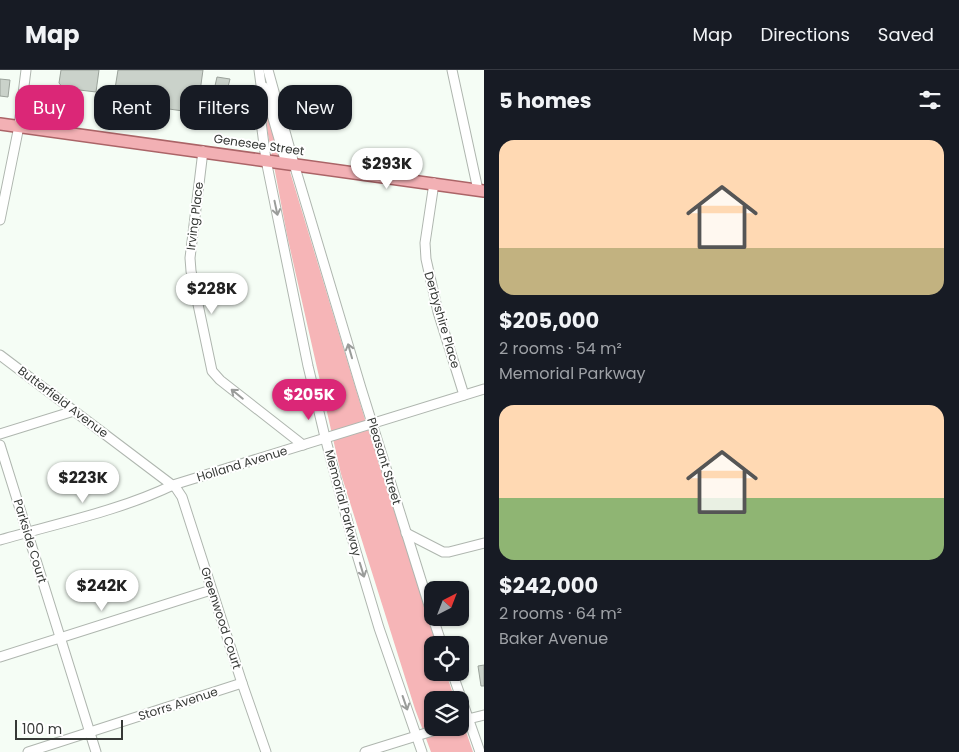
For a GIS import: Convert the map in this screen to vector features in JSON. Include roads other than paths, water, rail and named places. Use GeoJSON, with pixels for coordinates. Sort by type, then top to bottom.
{"type":"FeatureCollection","features":[{"type":"Feature","properties":{"kind":"main road","name":"Genesee Street"},"geometry":{"type":"LineString","coordinates":[[0,124],[15,126]]}},
{"type":"Feature","properties":{"kind":"main road","name":"Genesee Street"},"geometry":{"type":"LineString","coordinates":[[48,130],[481,190]]}},
{"type":"Feature","properties":{"kind":"street"},"geometry":{"type":"LineString","coordinates":[[24,85],[26,70]]}},
{"type":"Feature","properties":{"kind":"street"},"geometry":{"type":"LineString","coordinates":[[259,70],[290,163]]}},
{"type":"Feature","properties":{"kind":"street","name":"Memorial Parkway"},"geometry":{"type":"LineString","coordinates":[[259,70],[261,85],[260,114],[266,160],[308,366],[352,538],[422,752]]}},
{"type":"Feature","properties":{"kind":"street"},"geometry":{"type":"LineString","coordinates":[[268,70],[290,163]]}},
{"type":"Feature","properties":{"kind":"street"},"geometry":{"type":"LineString","coordinates":[[452,70],[481,190]]}},
{"type":"Feature","properties":{"kind":"street"},"geometry":{"type":"LineString","coordinates":[[0,220],[18,130]]}},
{"type":"Feature","properties":{"kind":"street","name":"Irving Place"},"geometry":{"type":"LineString","coordinates":[[203,151],[190,258],[191,271],[212,371],[220,380],[302,445]]}},
{"type":"Feature","properties":{"kind":"street","name":"Pleasant Street"},"geometry":{"type":"LineString","coordinates":[[290,163],[424,588]]}},
{"type":"Feature","properties":{"kind":"street","name":"Derbyshire Place"},"geometry":{"type":"LineString","coordinates":[[434,183],[425,243],[426,259],[438,312],[464,395]]}},
{"type":"Feature","properties":{"kind":"street","name":"Butterfield Avenue"},"geometry":{"type":"LineString","coordinates":[[0,355],[174,485]]}},
{"type":"Feature","properties":{"kind":"street","name":"Holland Avenue"},"geometry":{"type":"LineString","coordinates":[[0,540],[151,496],[174,485],[484,389]]}},
{"type":"Feature","properties":{"kind":"street"},"geometry":{"type":"LineString","coordinates":[[0,434],[74,411]]}},
{"type":"Feature","properties":{"kind":"street","name":"Parkside Court"},"geometry":{"type":"LineString","coordinates":[[0,445],[96,752]]}},
{"type":"Feature","properties":{"kind":"street","name":"Greenwood Court"},"geometry":{"type":"LineString","coordinates":[[174,485],[182,497],[211,590],[266,752]]}},
{"type":"Feature","properties":{"kind":"street"},"geometry":{"type":"LineString","coordinates":[[406,533],[443,552],[484,543]]}},
{"type":"Feature","properties":{"kind":"street"},"geometry":{"type":"LineString","coordinates":[[0,657],[211,590]]}},
{"type":"Feature","properties":{"kind":"street","name":"Storrs Avenue"},"geometry":{"type":"LineString","coordinates":[[28,752],[242,683]]}},
{"type":"Feature","properties":{"kind":"street"},"geometry":{"type":"LineString","coordinates":[[469,719],[484,715]]}},
{"type":"Feature","properties":{"kind":"street"},"geometry":{"type":"LineString","coordinates":[[469,730],[480,752]]}},
{"type":"Feature","properties":{"kind":"street"},"geometry":{"type":"LineString","coordinates":[[364,752],[424,734]]}}]}
